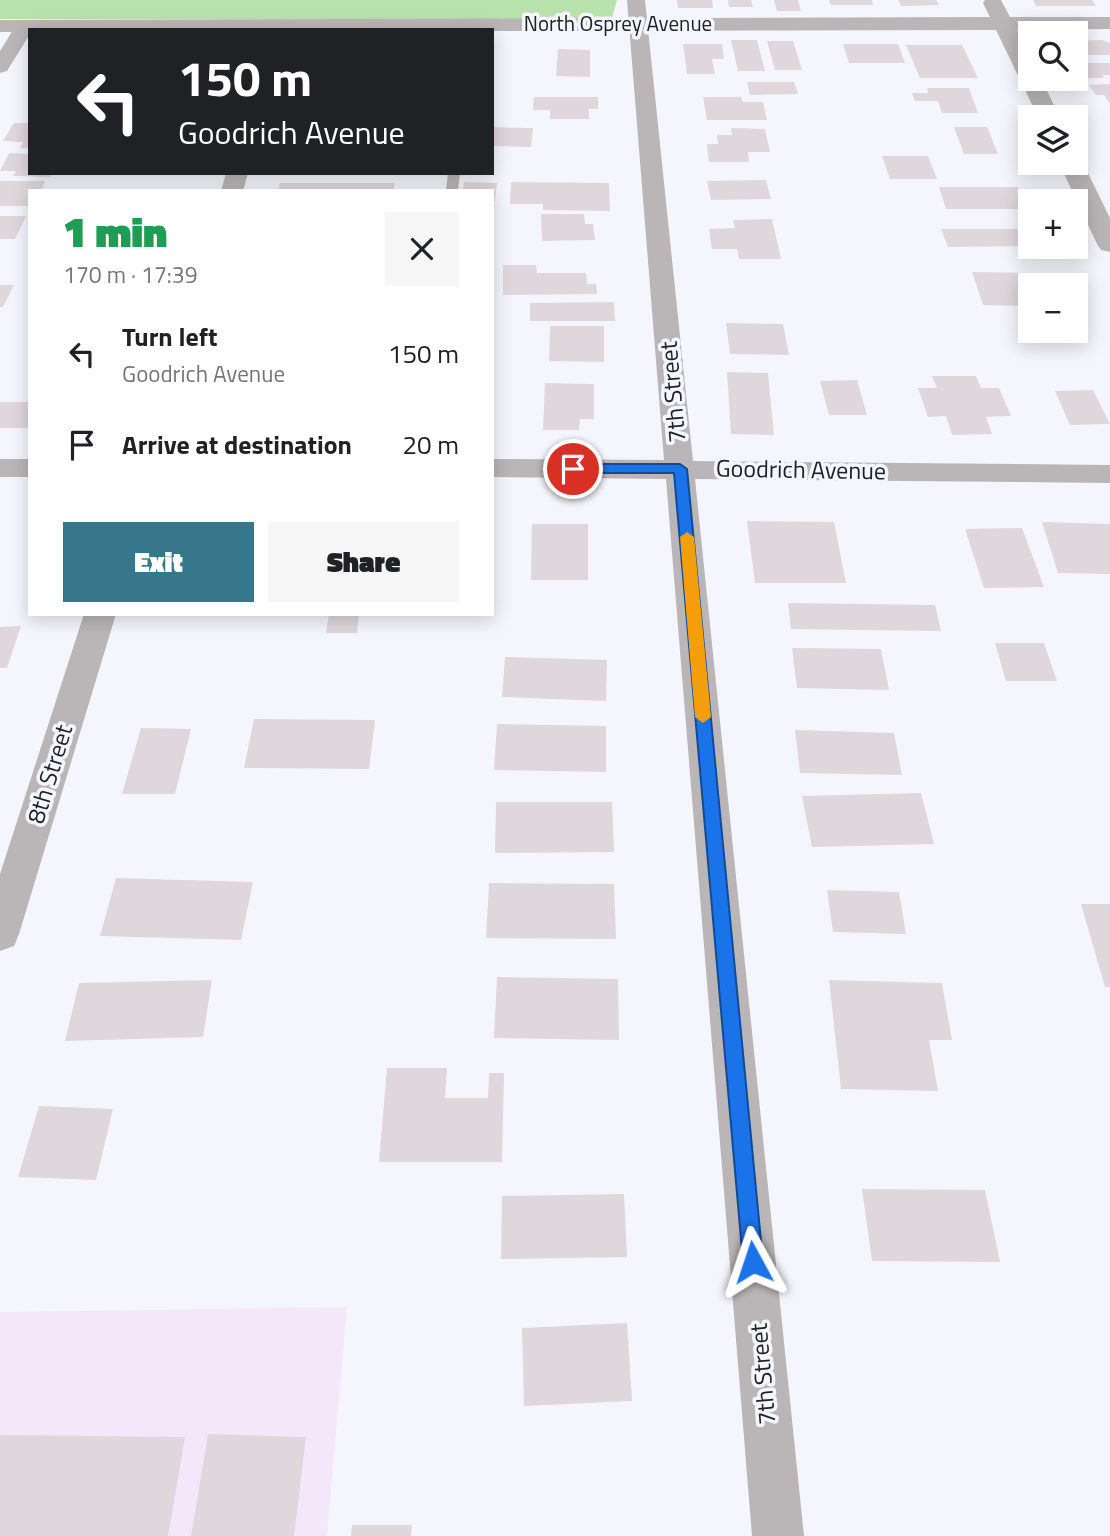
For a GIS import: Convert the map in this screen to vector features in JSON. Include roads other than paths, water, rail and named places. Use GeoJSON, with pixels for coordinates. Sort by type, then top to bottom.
{"type":"FeatureCollection","features":[{"type":"Feature","properties":{"kind":"street"},"geometry":{"type":"LineString","coordinates":[[991,0],[1043,105]]}},
{"type":"Feature","properties":{"kind":"street","name":"North Osprey Avenue"},"geometry":{"type":"LineString","coordinates":[[0,26],[469,27],[637,12],[1003,23],[1110,23]]}},
{"type":"Feature","properties":{"kind":"street","name":"7th Street"},"geometry":{"type":"LineString","coordinates":[[637,12],[778,1536]]}},
{"type":"Feature","properties":{"kind":"street"},"geometry":{"type":"LineString","coordinates":[[0,67],[25,26]]}},
{"type":"Feature","properties":{"kind":"street"},"geometry":{"type":"LineString","coordinates":[[1077,175],[1110,244]]}},
{"type":"Feature","properties":{"kind":"street"},"geometry":{"type":"LineString","coordinates":[[0,468],[28,468]]}},
{"type":"Feature","properties":{"kind":"street","name":"Goodrich Avenue"},"geometry":{"type":"LineString","coordinates":[[494,468],[1110,474]]}},
{"type":"Feature","properties":{"kind":"street","name":"8th Street"},"geometry":{"type":"LineString","coordinates":[[0,933],[99,616]]}}]}
